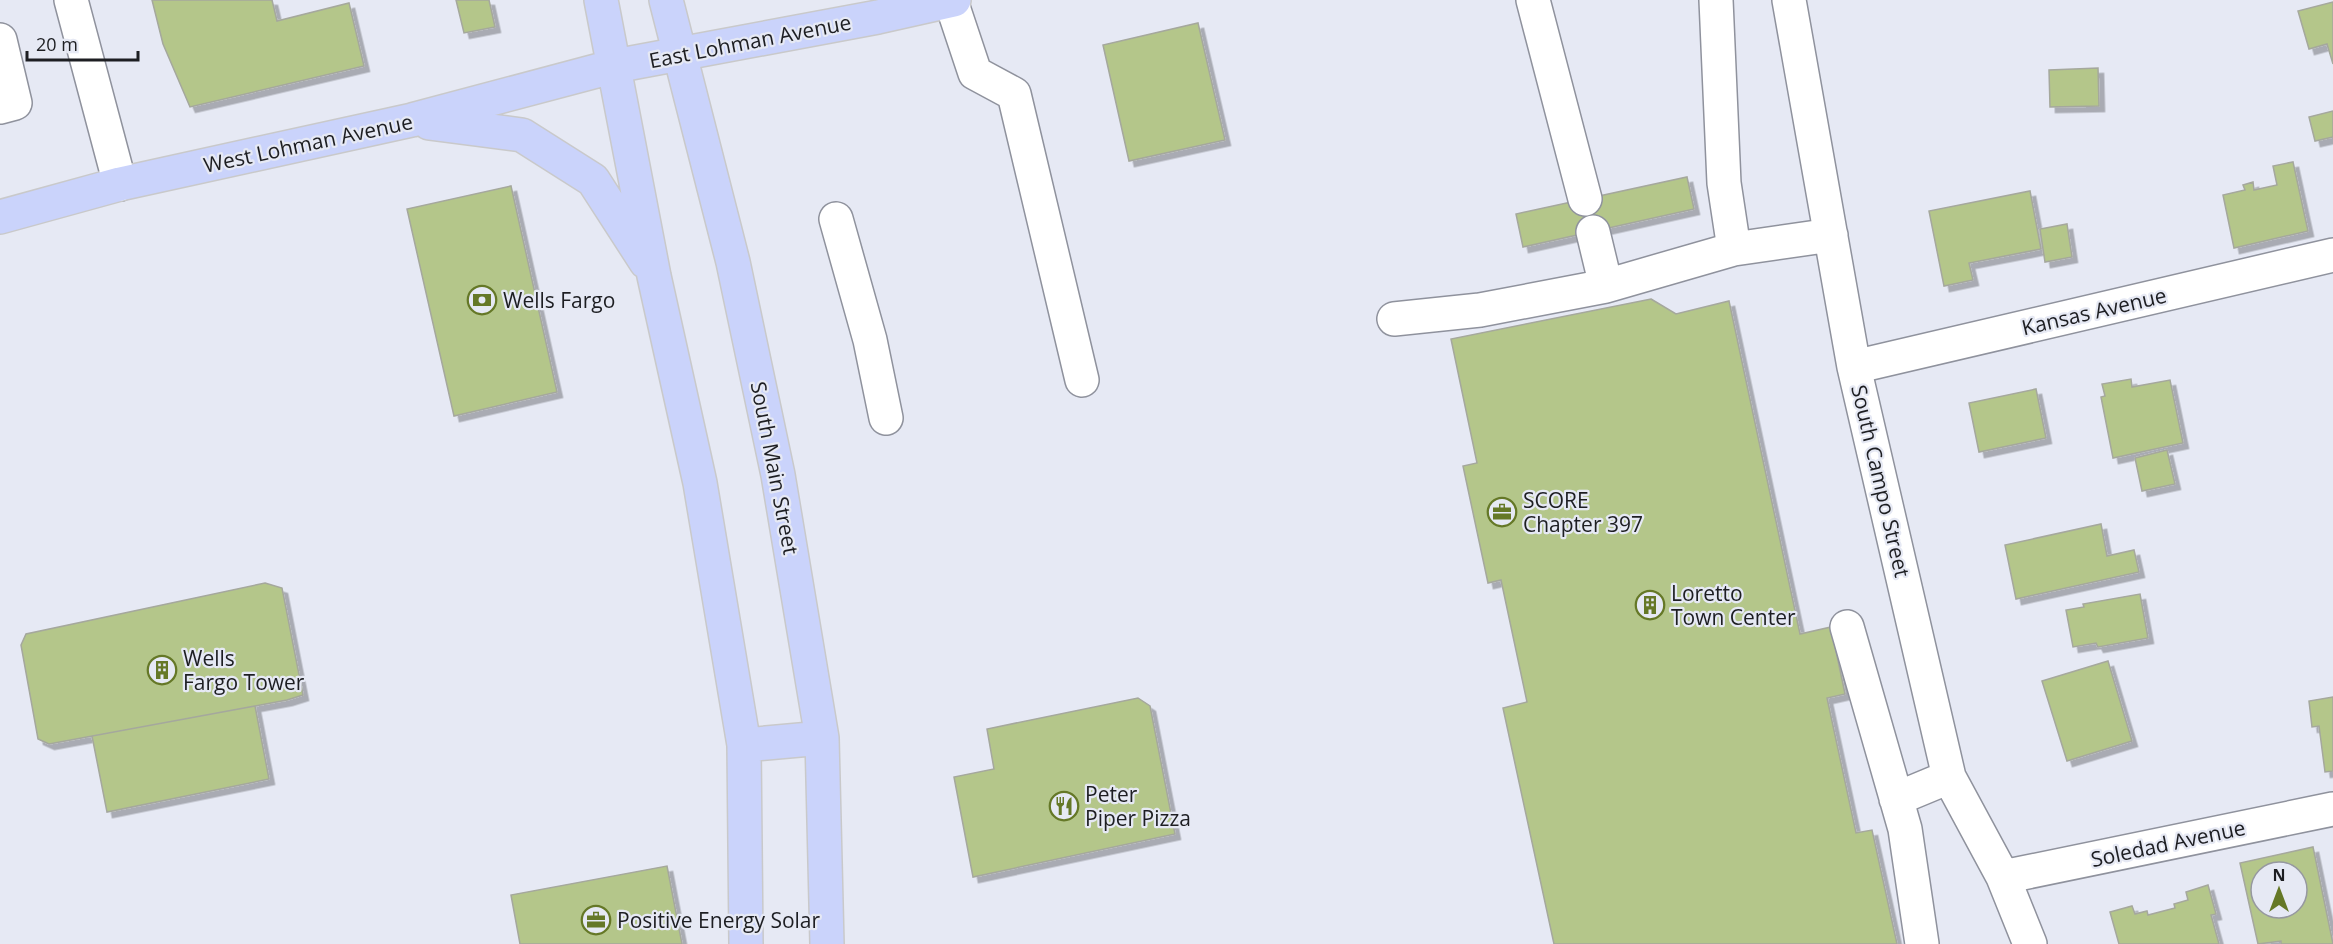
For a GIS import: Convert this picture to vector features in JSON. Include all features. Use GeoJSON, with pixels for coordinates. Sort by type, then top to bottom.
{"type":"FeatureCollection","features":[{"type":"Feature","properties":{"kind":"main road"},"geometry":{"type":"LineString","coordinates":[[601,0],[654,276],[700,483],[744,745],[746,944]]}},
{"type":"Feature","properties":{"kind":"main road","name":"South Main Street"},"geometry":{"type":"LineString","coordinates":[[666,0],[733,262],[778,475],[822,738],[827,944]]}},
{"type":"Feature","properties":{"kind":"main road","name":"East Lohman Avenue"},"geometry":{"type":"LineString","coordinates":[[615,66],[878,17],[952,0]]}},
{"type":"Feature","properties":{"kind":"main road","name":"West Lohman Avenue"},"geometry":{"type":"LineString","coordinates":[[0,217],[120,184],[412,120],[615,66]]}},
{"type":"Feature","properties":{"kind":"main road"},"geometry":{"type":"LineString","coordinates":[[412,120],[522,135],[593,180],[654,276]]}},
{"type":"Feature","properties":{"kind":"main road"},"geometry":{"type":"LineString","coordinates":[[744,745],[822,738]]}},
{"type":"Feature","properties":{"kind":"street"},"geometry":{"type":"LineString","coordinates":[[71,0],[120,184]]}},
{"type":"Feature","properties":{"kind":"street"},"geometry":{"type":"LineString","coordinates":[[952,0],[975,73],[1014,94],[1082,380]]}},
{"type":"Feature","properties":{"kind":"street"},"geometry":{"type":"LineString","coordinates":[[1533,0],[1584,199]]}},
{"type":"Feature","properties":{"kind":"street"},"geometry":{"type":"LineString","coordinates":[[1716,0],[1724,183],[1734,249]]}},
{"type":"Feature","properties":{"kind":"street","name":"South Campo Street"},"geometry":{"type":"LineString","coordinates":[[1789,0],[1854,367],[1949,777],[2003,877],[2030,944]]}},
{"type":"Feature","properties":{"kind":"street"},"geometry":{"type":"LineString","coordinates":[[0,40],[15,103],[0,107]]}},
{"type":"Feature","properties":{"kind":"street"},"geometry":{"type":"LineString","coordinates":[[836,219],[870,340],[886,418]]}},
{"type":"Feature","properties":{"kind":"street"},"geometry":{"type":"LineString","coordinates":[[1593,232],[1606,286]]}},
{"type":"Feature","properties":{"kind":"street"},"geometry":{"type":"LineString","coordinates":[[1394,319],[1480,310],[1606,286],[1734,249],[1831,235]]}},
{"type":"Feature","properties":{"kind":"street","name":"Kansas Avenue"},"geometry":{"type":"LineString","coordinates":[[1854,367],[2333,255]]}},
{"type":"Feature","properties":{"kind":"street"},"geometry":{"type":"LineString","coordinates":[[1847,627],[1905,829],[1922,944]]}},
{"type":"Feature","properties":{"kind":"street"},"geometry":{"type":"LineString","coordinates":[[1896,799],[1949,777]]}},
{"type":"Feature","properties":{"kind":"street","name":"Soledad Avenue"},"geometry":{"type":"LineString","coordinates":[[2003,877],[2333,809]]}},
{"type":"Feature","properties":{"kind":"building"},"geometry":{"type":"Polygon","coordinates":[[[152,0],[272,0],[277,21],[349,3],[364,66],[190,107],[163,44],[152,0]]]}},
{"type":"Feature","properties":{"kind":"building"},"geometry":{"type":"Polygon","coordinates":[[[456,0],[489,0],[495,27],[464,33],[456,0]]]}},
{"type":"Feature","properties":{"kind":"building"},"geometry":{"type":"Polygon","coordinates":[[[2333,2],[2333,64],[2327,44],[2309,49],[2298,11],[2333,2]]]}},
{"type":"Feature","properties":{"kind":"building"},"geometry":{"type":"Polygon","coordinates":[[[1198,23],[1225,140],[1129,161],[1103,45],[1198,23]]]}},
{"type":"Feature","properties":{"kind":"building"},"geometry":{"type":"Polygon","coordinates":[[[2098,68],[2099,106],[2050,107],[2049,70],[2098,68]]]}},
{"type":"Feature","properties":{"kind":"building"},"geometry":{"type":"Polygon","coordinates":[[[2333,111],[2333,137],[2315,141],[2309,117],[2333,111]]]}},
{"type":"Feature","properties":{"kind":"building"},"geometry":{"type":"Polygon","coordinates":[[[2293,162],[2308,231],[2234,248],[2223,195],[2245,190],[2243,185],[2253,182],[2254,190],[2277,185],[2273,166],[2293,162]]]}},
{"type":"Feature","properties":{"kind":"building"},"geometry":{"type":"Polygon","coordinates":[[[1687,177],[1694,209],[1523,247],[1516,214],[1687,177]]]}},
{"type":"Feature","properties":{"kind":"building","name":"Wells Fargo"},"geometry":{"type":"Polygon","coordinates":[[[511,186],[557,392],[454,416],[407,209],[511,186]]]}},
{"type":"Feature","properties":{"kind":"building"},"geometry":{"type":"Polygon","coordinates":[[[2030,191],[2041,249],[1969,263],[1973,280],[1944,286],[1929,211],[2030,191]]]}},
{"type":"Feature","properties":{"kind":"building"},"geometry":{"type":"Polygon","coordinates":[[[2067,224],[2072,257],[2045,262],[2040,229],[2067,224]]]}},
{"type":"Feature","properties":{"kind":"building","name":"Loretto Town Center"},"geometry":{"type":"Polygon","coordinates":[[[1651,299],[1676,314],[1729,301],[1800,634],[1831,627],[1845,694],[1827,698],[1856,833],[1872,830],[1897,944],[1554,944],[1503,708],[1527,702],[1501,580],[1488,583],[1463,466],[1477,463],[1451,339],[1651,299]]]}},
{"type":"Feature","properties":{"kind":"building"},"geometry":{"type":"Polygon","coordinates":[[[2131,379],[2132,387],[2170,380],[2183,443],[2113,458],[2101,397],[2105,396],[2102,384],[2131,379]]]}},
{"type":"Feature","properties":{"kind":"building"},"geometry":{"type":"Polygon","coordinates":[[[2036,389],[2046,438],[1979,452],[1969,403],[2036,389]]]}},
{"type":"Feature","properties":{"kind":"building"},"geometry":{"type":"Polygon","coordinates":[[[2167,450],[2175,484],[2142,491],[2135,458],[2167,450]]]}},
{"type":"Feature","properties":{"kind":"building"},"geometry":{"type":"Polygon","coordinates":[[[2101,524],[2107,556],[2134,550],[2139,572],[2016,599],[2005,545],[2101,524]]]}},
{"type":"Feature","properties":{"kind":"building","name":"Wells Fargo Tower"},"geometry":{"type":"Polygon","coordinates":[[[265,583],[282,588],[303,695],[287,700],[49,744],[38,739],[21,645],[26,634],[265,583]]]}},
{"type":"Feature","properties":{"kind":"building"},"geometry":{"type":"Polygon","coordinates":[[[2140,594],[2148,638],[2098,647],[2096,643],[2073,647],[2066,610],[2084,607],[2083,604],[2140,594]]]}},
{"type":"Feature","properties":{"kind":"building"},"geometry":{"type":"Polygon","coordinates":[[[2108,661],[2132,741],[2067,761],[2042,681],[2108,661]]]}},
{"type":"Feature","properties":{"kind":"building"},"geometry":{"type":"Polygon","coordinates":[[[2333,697],[2333,771],[2325,772],[2319,726],[2312,727],[2309,701],[2333,697]]]}},
{"type":"Feature","properties":{"kind":"building","name":"Peter Piper Pizza"},"geometry":{"type":"Polygon","coordinates":[[[1138,698],[1150,706],[1175,834],[973,877],[954,777],[994,769],[987,729],[1138,698]]]}},
{"type":"Feature","properties":{"kind":"building"},"geometry":{"type":"Polygon","coordinates":[[[255,706],[269,779],[107,812],[92,736],[255,706]]]}},
{"type":"Feature","properties":{"kind":"building"},"geometry":{"type":"Polygon","coordinates":[[[2313,847],[2333,944],[2281,944],[2281,941],[2258,944],[2253,920],[2309,920],[2309,860],[2254,860],[2313,847]]]}},
{"type":"Feature","properties":{"kind":"building"},"geometry":{"type":"Polygon","coordinates":[[[2249,861],[2249,904],[2240,863],[2249,861]]]}},
{"type":"Feature","properties":{"kind":"building","name":"Positive Energy Solar"},"geometry":{"type":"Polygon","coordinates":[[[667,866],[682,944],[520,944],[511,895],[667,866]]]}},
{"type":"Feature","properties":{"kind":"building"},"geometry":{"type":"Polygon","coordinates":[[[2208,885],[2216,914],[2211,915],[2219,944],[2119,944],[2110,912],[2132,906],[2135,914],[2147,911],[2148,915],[2175,908],[2174,904],[2188,900],[2186,892],[2208,885]]]}},
{"type":"Feature","properties":{"kind":"place","name":"Wells Fargo"},"geometry":{"type":"Point","coordinates":[482,300]}},
{"type":"Feature","properties":{"kind":"place","name":"SCORE Chapter 397"},"geometry":{"type":"Point","coordinates":[1502,512]}},
{"type":"Feature","properties":{"kind":"place","name":"Loretto Town Center"},"geometry":{"type":"Point","coordinates":[1650,605]}},
{"type":"Feature","properties":{"kind":"place","name":"Wells Fargo Tower"},"geometry":{"type":"Point","coordinates":[162,670]}},
{"type":"Feature","properties":{"kind":"place","name":"Peter Piper Pizza"},"geometry":{"type":"Point","coordinates":[1064,806]}},
{"type":"Feature","properties":{"kind":"place","name":"Positive Energy Solar"},"geometry":{"type":"Point","coordinates":[596,920]}}]}
